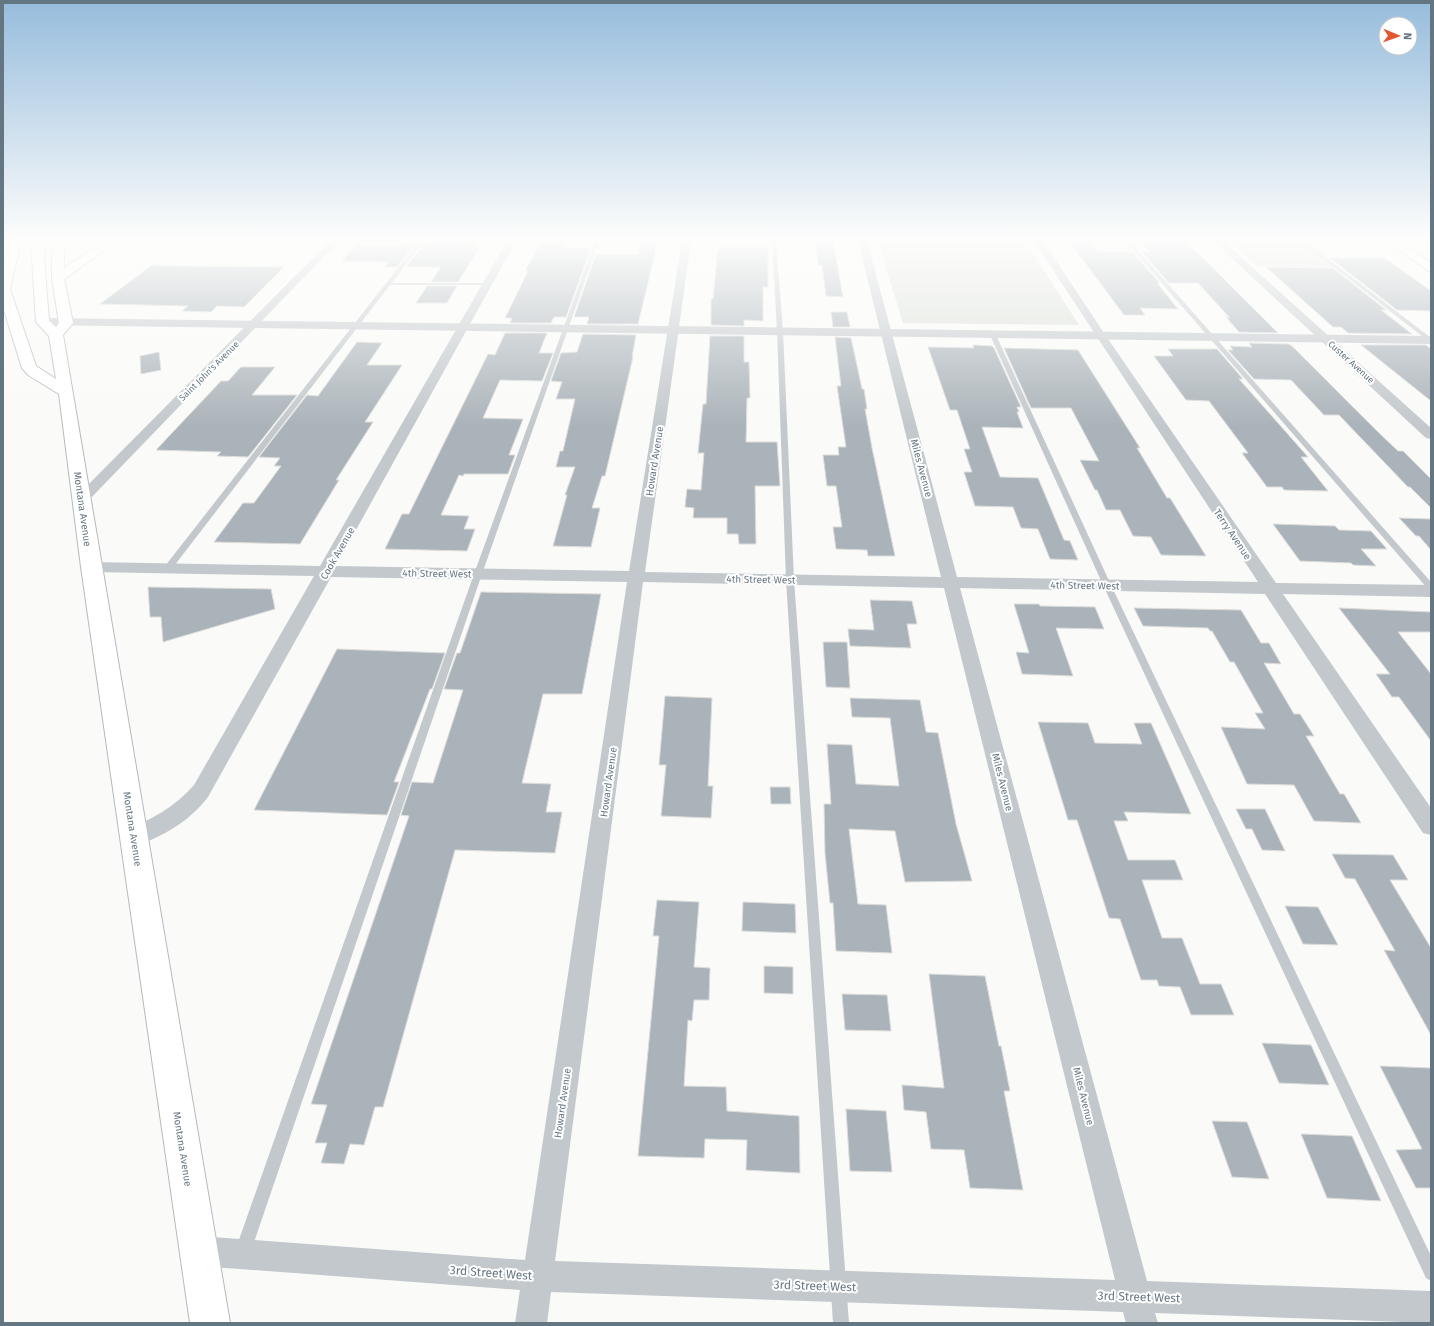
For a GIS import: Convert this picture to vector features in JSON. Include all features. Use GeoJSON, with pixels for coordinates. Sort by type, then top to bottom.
{"type":"FeatureCollection","features":[{"type":"Feature","properties":{"kind":"main road"},"geometry":{"type":"LineString","coordinates":[[8,303],[29,368],[40,376],[58,385],[66,393]]}},
{"type":"Feature","properties":{"kind":"main road","name":"Montana Avenue"},"geometry":{"type":"LineString","coordinates":[[49,303],[55,327],[66,393],[91,567],[210,1323]]}},
{"type":"Feature","properties":{"kind":"main road","name":"Montana Avenue"},"geometry":{"type":"LineString","coordinates":[[55,327],[56,303]]}},
{"type":"Feature","properties":{"kind":"street","name":"Saint John's Avenue"},"geometry":{"type":"LineString","coordinates":[[82,499],[275,303]]}},
{"type":"Feature","properties":{"kind":"street","name":"Cook Avenue"},"geometry":{"type":"LineString","coordinates":[[134,837],[166,822],[182,812],[192,803],[205,784],[478,303]]}},
{"type":"Feature","properties":{"kind":"street","name":"Howard Avenue"},"geometry":{"type":"LineString","coordinates":[[531,1323],[636,577],[678,303]]}},
{"type":"Feature","properties":{"kind":"street","name":"Miles Avenue"},"geometry":{"type":"LineString","coordinates":[[879,303],[1139,1310]]}},
{"type":"Feature","properties":{"kind":"street","name":"Terry Avenue"},"geometry":{"type":"LineString","coordinates":[[1078,303],[1431,826]]}},
{"type":"Feature","properties":{"kind":"street","name":"Custer Avenue"},"geometry":{"type":"LineString","coordinates":[[1286,303],[1431,435]]}},
{"type":"Feature","properties":{"kind":"street"},"geometry":{"type":"LineString","coordinates":[[55,327],[254,325],[465,326],[993,335],[1431,340]]}},
{"type":"Feature","properties":{"kind":"street","name":"4th Street West"},"geometry":{"type":"LineString","coordinates":[[91,567],[1431,591]]}},
{"type":"Feature","properties":{"kind":"street","name":"3rd Street West"},"geometry":{"type":"LineString","coordinates":[[199,1251],[538,1276],[839,1286],[1139,1310],[1431,1307]]}},
{"type":"Feature","properties":{"kind":"lane"},"geometry":{"type":"LineString","coordinates":[[168,568],[376,303]]}},
{"type":"Feature","properties":{"kind":"lane"},"geometry":{"type":"LineString","coordinates":[[242,1254],[478,574],[574,303]]}},
{"type":"Feature","properties":{"kind":"lane"},"geometry":{"type":"LineString","coordinates":[[778,303],[790,580],[841,1323]]}},
{"type":"Feature","properties":{"kind":"lane"},"geometry":{"type":"LineString","coordinates":[[1181,303],[1431,587]]}},
{"type":"Feature","properties":{"kind":"lane"},"geometry":{"type":"LineString","coordinates":[[1383,303],[1431,340]]}},
{"type":"Feature","properties":{"kind":"lane"},"geometry":{"type":"LineString","coordinates":[[993,335],[1107,585],[1431,1273]]}},
{"type":"Feature","properties":{"kind":"shaded area"},"geometry":{"type":"Polygon","coordinates":[[[897,303],[1065,303],[1079,325],[903,323],[897,303]]]}},
{"type":"Feature","properties":{"kind":"building"},"geometry":{"type":"Polygon","coordinates":[[[248,303],[244,307],[217,306],[211,312],[182,311],[188,306],[100,304],[248,303]]]}},
{"type":"Feature","properties":{"kind":"building"},"geometry":{"type":"Polygon","coordinates":[[[512,303],[571,303],[566,317],[554,317],[551,323],[510,323],[512,318],[505,318],[512,303]]]}},
{"type":"Feature","properties":{"kind":"building"},"geometry":{"type":"Polygon","coordinates":[[[579,303],[643,303],[638,324],[587,324],[589,317],[574,317],[579,303]]]}},
{"type":"Feature","properties":{"kind":"building"},"geometry":{"type":"Polygon","coordinates":[[[711,303],[763,303],[763,321],[744,320],[744,326],[711,325],[711,303]]]}},
{"type":"Feature","properties":{"kind":"building"},"geometry":{"type":"Polygon","coordinates":[[[1115,303],[1173,303],[1178,309],[1140,308],[1145,315],[1124,315],[1115,303]]]}},
{"type":"Feature","properties":{"kind":"building"},"geometry":{"type":"Polygon","coordinates":[[[1216,303],[1248,303],[1278,333],[1239,332],[1226,317],[1230,318],[1216,303]]]}},
{"type":"Feature","properties":{"kind":"building"},"geometry":{"type":"Polygon","coordinates":[[[1306,303],[1377,303],[1386,310],[1381,310],[1412,334],[1348,333],[1341,327],[1333,327],[1306,303]]]}},
{"type":"Feature","properties":{"kind":"building"},"geometry":{"type":"Polygon","coordinates":[[[1388,303],[1431,303],[1431,311],[1397,310],[1388,303]]]}},
{"type":"Feature","properties":{"kind":"building"},"geometry":{"type":"Polygon","coordinates":[[[831,312],[847,312],[850,327],[833,327],[831,312]]]}},
{"type":"Feature","properties":{"kind":"building"},"geometry":{"type":"Polygon","coordinates":[[[505,333],[547,333],[539,353],[553,353],[542,381],[500,380],[483,418],[523,419],[509,455],[515,455],[508,474],[459,475],[441,515],[469,516],[464,529],[475,529],[467,551],[385,549],[402,514],[409,514],[488,354],[495,355],[505,333]]]}},
{"type":"Feature","properties":{"kind":"building"},"geometry":{"type":"Polygon","coordinates":[[[583,334],[636,335],[633,357],[605,476],[602,476],[592,508],[600,508],[591,547],[553,546],[567,495],[565,495],[575,467],[556,467],[560,451],[563,451],[575,399],[556,399],[562,382],[551,381],[561,353],[577,352],[583,334]]]}},
{"type":"Feature","properties":{"kind":"building"},"geometry":{"type":"Polygon","coordinates":[[[710,336],[744,336],[744,362],[749,362],[750,398],[747,398],[746,442],[777,442],[780,486],[755,486],[756,544],[739,544],[738,534],[727,534],[727,518],[693,518],[694,508],[685,507],[687,489],[701,490],[704,453],[698,453],[703,404],[706,404],[710,336]]]}},
{"type":"Feature","properties":{"kind":"building"},"geometry":{"type":"Polygon","coordinates":[[[835,337],[851,338],[862,389],[864,389],[867,409],[865,409],[872,448],[895,556],[868,556],[867,550],[836,549],[833,527],[842,527],[836,486],[827,486],[823,455],[839,455],[838,447],[846,447],[837,386],[841,386],[835,337]]]}},
{"type":"Feature","properties":{"kind":"building"},"geometry":{"type":"Polygon","coordinates":[[[357,342],[382,343],[367,365],[402,365],[365,422],[373,422],[336,480],[339,480],[300,544],[214,542],[243,503],[254,503],[281,466],[274,466],[280,458],[259,457],[307,395],[318,396],[357,342]]]}},
{"type":"Feature","properties":{"kind":"building"},"geometry":{"type":"Polygon","coordinates":[[[1249,343],[1289,344],[1293,347],[1378,432],[1398,451],[1403,451],[1431,479],[1431,508],[1410,487],[1408,487],[1339,415],[1324,415],[1291,380],[1254,379],[1228,350],[1233,350],[1230,346],[1252,347],[1249,343]]]}},
{"type":"Feature","properties":{"kind":"building"},"geometry":{"type":"Polygon","coordinates":[[[973,345],[992,346],[994,348],[1021,407],[1017,407],[1019,412],[1017,412],[1023,428],[982,427],[1000,477],[1038,478],[1064,540],[1070,541],[1078,560],[1050,559],[1038,529],[1021,528],[1013,507],[975,506],[964,472],[972,472],[964,449],[970,449],[957,410],[950,410],[928,347],[974,348],[973,345]]]}},
{"type":"Feature","properties":{"kind":"building"},"geometry":{"type":"Polygon","coordinates":[[[1361,345],[1426,345],[1431,349],[1431,401],[1361,345]]]}},
{"type":"Feature","properties":{"kind":"building"},"geometry":{"type":"Polygon","coordinates":[[[1004,348],[1078,350],[1140,448],[1137,448],[1167,498],[1170,498],[1206,556],[1161,555],[1151,537],[1133,536],[1120,510],[1106,510],[1097,490],[1095,490],[1080,460],[1099,461],[1071,408],[1031,408],[1004,348]]]}},
{"type":"Feature","properties":{"kind":"building"},"geometry":{"type":"Polygon","coordinates":[[[1168,349],[1217,349],[1243,379],[1239,379],[1308,457],[1301,457],[1328,491],[1284,490],[1282,487],[1267,487],[1242,453],[1248,453],[1209,401],[1186,400],[1154,356],[1173,356],[1168,349]]]}},
{"type":"Feature","properties":{"kind":"building"},"geometry":{"type":"Polygon","coordinates":[[[159,352],[161,370],[141,374],[140,356],[159,352]]]}},
{"type":"Feature","properties":{"kind":"building"},"geometry":{"type":"Polygon","coordinates":[[[241,367],[275,367],[252,395],[297,395],[248,457],[217,456],[221,452],[156,450],[221,381],[228,381],[241,367]]]}},
{"type":"Feature","properties":{"kind":"building"},"geometry":{"type":"Polygon","coordinates":[[[1399,518],[1431,519],[1431,550],[1419,536],[1416,536],[1399,518]]]}},
{"type":"Feature","properties":{"kind":"building"},"geometry":{"type":"Polygon","coordinates":[[[1273,524],[1335,526],[1339,530],[1371,531],[1387,549],[1361,549],[1376,566],[1353,565],[1351,563],[1300,561],[1273,524]]]}},
{"type":"Feature","properties":{"kind":"building"},"geometry":{"type":"Polygon","coordinates":[[[148,587],[271,589],[275,609],[163,642],[161,617],[150,617],[148,587]]]}},
{"type":"Feature","properties":{"kind":"building"},"geometry":{"type":"Polygon","coordinates":[[[481,592],[601,594],[582,694],[543,694],[522,783],[551,784],[546,812],[562,812],[555,853],[455,850],[383,1107],[375,1107],[364,1145],[350,1144],[344,1164],[321,1163],[327,1143],[315,1143],[327,1105],[311,1104],[409,816],[401,815],[412,782],[433,783],[463,690],[444,689],[457,653],[460,653],[481,592]]]}},
{"type":"Feature","properties":{"kind":"building"},"geometry":{"type":"Polygon","coordinates":[[[870,600],[912,601],[917,624],[907,624],[911,648],[850,646],[848,629],[874,630],[870,600]]]}},
{"type":"Feature","properties":{"kind":"building"},"geometry":{"type":"Polygon","coordinates":[[[1014,604],[1095,607],[1104,629],[1056,628],[1073,676],[1022,674],[1016,652],[1029,653],[1014,604]]]}},
{"type":"Feature","properties":{"kind":"building"},"geometry":{"type":"Polygon","coordinates":[[[1134,608],[1241,610],[1261,643],[1269,643],[1281,664],[1264,663],[1294,714],[1300,714],[1314,736],[1306,736],[1340,794],[1344,794],[1361,823],[1314,821],[1294,785],[1247,784],[1221,727],[1265,729],[1255,713],[1263,713],[1234,662],[1230,662],[1212,631],[1208,628],[1143,626],[1134,608]]]}},
{"type":"Feature","properties":{"kind":"building"},"geometry":{"type":"Polygon","coordinates":[[[1339,608],[1431,612],[1431,632],[1398,632],[1431,674],[1431,741],[1399,697],[1392,697],[1376,674],[1390,674],[1339,608]]]}},
{"type":"Feature","properties":{"kind":"building"},"geometry":{"type":"Polygon","coordinates":[[[823,642],[847,642],[850,688],[826,687],[823,642]]]}},
{"type":"Feature","properties":{"kind":"building"},"geometry":{"type":"Polygon","coordinates":[[[337,649],[445,653],[394,782],[399,782],[387,815],[254,810],[337,649]]]}},
{"type":"Feature","properties":{"kind":"building"},"geometry":{"type":"Polygon","coordinates":[[[665,696],[712,698],[708,786],[713,786],[711,818],[661,816],[666,765],[659,765],[665,696]]]}},
{"type":"Feature","properties":{"kind":"building"},"geometry":{"type":"Polygon","coordinates":[[[850,698],[920,700],[926,732],[938,733],[956,824],[972,881],[905,882],[895,831],[849,829],[858,904],[886,905],[892,953],[836,951],[833,903],[830,903],[825,853],[824,804],[831,804],[827,744],[852,745],[856,784],[899,786],[890,718],[852,717],[850,698]]]}},
{"type":"Feature","properties":{"kind":"building"},"geometry":{"type":"Polygon","coordinates":[[[1038,722],[1088,723],[1095,743],[1142,744],[1134,723],[1151,723],[1191,814],[1124,812],[1128,821],[1114,821],[1128,860],[1175,860],[1183,880],[1142,880],[1162,938],[1182,938],[1200,984],[1221,984],[1234,1015],[1191,1015],[1180,987],[1159,986],[1157,980],[1141,980],[1120,919],[1109,918],[1077,820],[1068,820],[1038,722]]]}},
{"type":"Feature","properties":{"kind":"building"},"geometry":{"type":"Polygon","coordinates":[[[770,787],[790,787],[791,804],[771,804],[770,787]]]}},
{"type":"Feature","properties":{"kind":"building"},"geometry":{"type":"Polygon","coordinates":[[[1236,809],[1265,809],[1285,851],[1262,850],[1252,829],[1246,829],[1236,809]]]}},
{"type":"Feature","properties":{"kind":"building"},"geometry":{"type":"Polygon","coordinates":[[[1332,854],[1393,855],[1408,880],[1390,880],[1431,948],[1431,1035],[1384,950],[1395,951],[1355,879],[1345,878],[1332,854]]]}},
{"type":"Feature","properties":{"kind":"building"},"geometry":{"type":"Polygon","coordinates":[[[657,900],[699,902],[694,967],[710,968],[709,1000],[694,1000],[692,1021],[688,1020],[684,1086],[726,1087],[727,1111],[799,1116],[800,1173],[746,1170],[747,1140],[705,1139],[704,1158],[638,1156],[659,936],[653,936],[657,900]]]}},
{"type":"Feature","properties":{"kind":"building"},"geometry":{"type":"Polygon","coordinates":[[[743,902],[795,904],[796,933],[742,931],[743,902]]]}},
{"type":"Feature","properties":{"kind":"building"},"geometry":{"type":"Polygon","coordinates":[[[1285,906],[1318,907],[1338,945],[1303,944],[1285,906]]]}},
{"type":"Feature","properties":{"kind":"building"},"geometry":{"type":"Polygon","coordinates":[[[764,966],[793,967],[793,994],[764,993],[764,966]]]}},
{"type":"Feature","properties":{"kind":"building"},"geometry":{"type":"Polygon","coordinates":[[[929,974],[985,976],[1010,1091],[1004,1091],[1023,1190],[970,1188],[964,1150],[931,1149],[926,1112],[904,1110],[902,1085],[944,1088],[929,974]]]}},
{"type":"Feature","properties":{"kind":"building"},"geometry":{"type":"Polygon","coordinates":[[[842,994],[887,995],[891,1031],[845,1030],[842,994]]]}},
{"type":"Feature","properties":{"kind":"building"},"geometry":{"type":"Polygon","coordinates":[[[1262,1043],[1311,1045],[1329,1085],[1279,1083],[1262,1043]]]}},
{"type":"Feature","properties":{"kind":"building"},"geometry":{"type":"Polygon","coordinates":[[[1380,1066],[1431,1068],[1431,1188],[1416,1188],[1396,1150],[1422,1149],[1380,1066]]]}},
{"type":"Feature","properties":{"kind":"building"},"geometry":{"type":"Polygon","coordinates":[[[846,1109],[886,1111],[892,1172],[850,1171],[846,1109]]]}},
{"type":"Feature","properties":{"kind":"building"},"geometry":{"type":"Polygon","coordinates":[[[1212,1121],[1247,1122],[1269,1179],[1232,1177],[1212,1121]]]}},
{"type":"Feature","properties":{"kind":"building"},"geometry":{"type":"Polygon","coordinates":[[[1301,1134],[1352,1136],[1381,1201],[1327,1198],[1301,1134]]]}}]}
